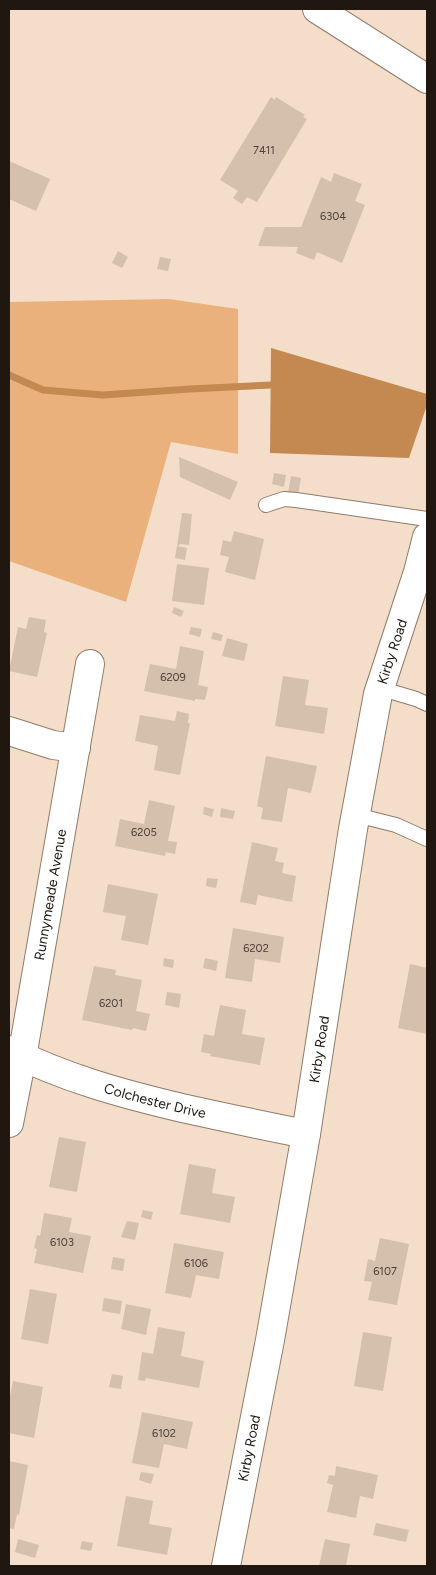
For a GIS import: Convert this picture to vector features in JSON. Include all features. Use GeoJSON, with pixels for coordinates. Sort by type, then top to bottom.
{"type":"FeatureCollection","features":[{"type":"Feature","properties":{"kind":"main road"},"geometry":{"type":"LineString","coordinates":[[317,9],[427,79]]}},
{"type":"Feature","properties":{"kind":"main road","name":"Kirby Road"},"geometry":{"type":"LineString","coordinates":[[226,1566],[270,1340],[306,1134],[356,814],[379,688],[418,572],[427,537]]}},
{"type":"Feature","properties":{"kind":"main road","name":"Runnymeade Avenue"},"geometry":{"type":"LineString","coordinates":[[9,1123],[16,1054],[76,748],[90,664]]}},
{"type":"Feature","properties":{"kind":"main road"},"geometry":{"type":"LineString","coordinates":[[9,731],[53,745],[76,748]]}},
{"type":"Feature","properties":{"kind":"main road","name":"Colchester Drive"},"geometry":{"type":"LineString","coordinates":[[16,1054],[61,1074],[108,1090],[306,1134]]}},
{"type":"Feature","properties":{"kind":"lane"},"geometry":{"type":"LineString","coordinates":[[266,505],[284,499],[296,500],[427,519]]}},
{"type":"Feature","properties":{"kind":"lane"},"geometry":{"type":"LineString","coordinates":[[379,688],[427,704]]}},
{"type":"Feature","properties":{"kind":"lane"},"geometry":{"type":"LineString","coordinates":[[356,814],[396,825],[427,839]]}},
{"type":"Feature","properties":{"kind":"shaded area"},"geometry":{"type":"Polygon","coordinates":[[[169,299],[238,309],[238,454],[171,442],[126,602],[9,561],[9,302],[169,299]]]}},
{"type":"Feature","properties":{"kind":"shaded area"},"geometry":{"type":"Polygon","coordinates":[[[271,348],[427,394],[427,405],[409,458],[270,453],[271,348]]]}},
{"type":"Feature","properties":{"kind":"building"},"geometry":{"type":"Polygon","coordinates":[[[271,97],[275,100],[276,97],[305,115],[303,117],[307,119],[257,202],[247,197],[242,204],[233,198],[238,191],[220,180],[271,97]]]}},
{"type":"Feature","properties":{"kind":"building"},"geometry":{"type":"Polygon","coordinates":[[[9,161],[50,179],[36,211],[9,199],[9,161]]]}},
{"type":"Feature","properties":{"kind":"building"},"geometry":{"type":"Polygon","coordinates":[[[334,173],[362,184],[355,201],[365,205],[342,263],[317,252],[314,260],[296,253],[298,247],[258,246],[265,227],[301,227],[321,177],[331,182],[334,173]]]}},
{"type":"Feature","properties":{"kind":"building"},"geometry":{"type":"Polygon","coordinates":[[[118,251],[128,257],[122,268],[112,263],[118,251]]]}},
{"type":"Feature","properties":{"kind":"building"},"geometry":{"type":"Polygon","coordinates":[[[160,257],[171,259],[168,271],[157,269],[160,257]]]}},
{"type":"Feature","properties":{"kind":"building"},"geometry":{"type":"Polygon","coordinates":[[[179,457],[238,482],[230,500],[180,477],[179,457]]]}},
{"type":"Feature","properties":{"kind":"building"},"geometry":{"type":"Polygon","coordinates":[[[274,473],[286,475],[284,487],[272,484],[274,473]]]}},
{"type":"Feature","properties":{"kind":"building"},"geometry":{"type":"Polygon","coordinates":[[[291,476],[301,478],[298,495],[288,493],[291,476]]]}},
{"type":"Feature","properties":{"kind":"building"},"geometry":{"type":"Polygon","coordinates":[[[182,513],[192,514],[189,545],[181,544],[177,546],[182,513]]]}},
{"type":"Feature","properties":{"kind":"building"},"geometry":{"type":"Polygon","coordinates":[[[234,531],[264,539],[255,580],[225,572],[229,557],[220,555],[223,540],[231,542],[234,531]]]}},
{"type":"Feature","properties":{"kind":"building"},"geometry":{"type":"Polygon","coordinates":[[[177,546],[187,548],[185,560],[175,558],[177,546]]]}},
{"type":"Feature","properties":{"kind":"building"},"geometry":{"type":"Polygon","coordinates":[[[177,564],[209,568],[204,605],[172,601],[177,564]]]}},
{"type":"Feature","properties":{"kind":"building"},"geometry":{"type":"Polygon","coordinates":[[[174,607],[184,611],[181,617],[172,613],[174,607]]]}},
{"type":"Feature","properties":{"kind":"building"},"geometry":{"type":"Polygon","coordinates":[[[29,617],[46,620],[44,632],[47,633],[37,677],[9,671],[18,627],[26,629],[29,617]]]}},
{"type":"Feature","properties":{"kind":"building"},"geometry":{"type":"Polygon","coordinates":[[[191,627],[202,629],[200,637],[189,634],[191,627]]]}},
{"type":"Feature","properties":{"kind":"building"},"geometry":{"type":"Polygon","coordinates":[[[213,632],[223,635],[221,641],[211,639],[213,632]]]}},
{"type":"Feature","properties":{"kind":"building"},"geometry":{"type":"Polygon","coordinates":[[[227,638],[248,644],[244,661],[222,656],[227,638]]]}},
{"type":"Feature","properties":{"kind":"building"},"geometry":{"type":"Polygon","coordinates":[[[180,646],[204,651],[198,685],[208,687],[205,700],[195,699],[195,701],[144,691],[150,664],[176,669],[180,646]]]}},
{"type":"Feature","properties":{"kind":"building"},"geometry":{"type":"Polygon","coordinates":[[[283,676],[309,680],[305,705],[328,708],[324,734],[275,726],[283,676]]]}},
{"type":"Feature","properties":{"kind":"building"},"geometry":{"type":"Polygon","coordinates":[[[177,711],[189,714],[188,723],[190,723],[180,775],[154,770],[158,746],[135,741],[140,715],[175,721],[177,711]]]}},
{"type":"Feature","properties":{"kind":"building"},"geometry":{"type":"Polygon","coordinates":[[[266,756],[317,766],[311,793],[288,788],[282,822],[261,819],[263,808],[257,806],[266,756]]]}},
{"type":"Feature","properties":{"kind":"building"},"geometry":{"type":"Polygon","coordinates":[[[149,800],[175,806],[168,841],[177,842],[175,854],[166,852],[165,856],[115,846],[120,819],[144,824],[149,800]]]}},
{"type":"Feature","properties":{"kind":"building"},"geometry":{"type":"Polygon","coordinates":[[[204,807],[214,809],[212,817],[203,814],[204,807]]]}},
{"type":"Feature","properties":{"kind":"building"},"geometry":{"type":"Polygon","coordinates":[[[221,808],[235,811],[233,819],[220,817],[221,808]]]}},
{"type":"Feature","properties":{"kind":"building"},"geometry":{"type":"Polygon","coordinates":[[[252,842],[278,848],[275,861],[284,863],[282,873],[296,876],[292,902],[258,895],[256,905],[240,902],[252,842]]]}},
{"type":"Feature","properties":{"kind":"building"},"geometry":{"type":"Polygon","coordinates":[[[207,878],[218,879],[216,888],[206,886],[207,878]]]}},
{"type":"Feature","properties":{"kind":"building"},"geometry":{"type":"Polygon","coordinates":[[[108,884],[158,894],[148,945],[121,940],[126,916],[103,912],[108,884]]]}},
{"type":"Feature","properties":{"kind":"building"},"geometry":{"type":"Polygon","coordinates":[[[233,928],[284,937],[280,963],[255,959],[252,982],[225,978],[233,928]]]}},
{"type":"Feature","properties":{"kind":"building"},"geometry":{"type":"Polygon","coordinates":[[[164,958],[174,960],[173,968],[163,966],[164,958]]]}},
{"type":"Feature","properties":{"kind":"building"},"geometry":{"type":"Polygon","coordinates":[[[205,958],[218,961],[216,971],[203,968],[205,958]]]}},
{"type":"Feature","properties":{"kind":"building"},"geometry":{"type":"Polygon","coordinates":[[[410,964],[427,968],[427,1034],[398,1028],[410,964]]]}},
{"type":"Feature","properties":{"kind":"building"},"geometry":{"type":"Polygon","coordinates":[[[94,966],[116,970],[115,975],[142,980],[136,1011],[150,1014],[146,1031],[82,1020],[94,966]]]}},
{"type":"Feature","properties":{"kind":"building"},"geometry":{"type":"Polygon","coordinates":[[[167,992],[181,994],[179,1008],[165,1005],[167,992]]]}},
{"type":"Feature","properties":{"kind":"building"},"geometry":{"type":"Polygon","coordinates":[[[220,1005],[246,1010],[242,1034],[265,1038],[260,1065],[210,1056],[211,1054],[201,1052],[204,1034],[214,1036],[220,1005]]]}},
{"type":"Feature","properties":{"kind":"building"},"geometry":{"type":"Polygon","coordinates":[[[59,1137],[86,1142],[77,1192],[49,1187],[59,1137]]]}},
{"type":"Feature","properties":{"kind":"building"},"geometry":{"type":"Polygon","coordinates":[[[189,1164],[216,1169],[212,1193],[235,1197],[230,1223],[180,1214],[189,1164]]]}},
{"type":"Feature","properties":{"kind":"building"},"geometry":{"type":"Polygon","coordinates":[[[143,1210],[153,1212],[151,1220],[141,1217],[143,1210]]]}},
{"type":"Feature","properties":{"kind":"building"},"geometry":{"type":"Polygon","coordinates":[[[44,1213],[72,1218],[69,1232],[91,1236],[83,1273],[34,1263],[37,1249],[34,1248],[37,1235],[40,1236],[44,1213]]]}},
{"type":"Feature","properties":{"kind":"building"},"geometry":{"type":"Polygon","coordinates":[[[127,1221],[139,1223],[135,1240],[121,1237],[127,1221]]]}},
{"type":"Feature","properties":{"kind":"building"},"geometry":{"type":"Polygon","coordinates":[[[380,1238],[409,1244],[397,1305],[368,1300],[372,1282],[364,1281],[368,1259],[375,1261],[380,1238]]]}},
{"type":"Feature","properties":{"kind":"building"},"geometry":{"type":"Polygon","coordinates":[[[174,1243],[224,1252],[219,1279],[196,1275],[191,1298],[165,1293],[174,1243]]]}},
{"type":"Feature","properties":{"kind":"building"},"geometry":{"type":"Polygon","coordinates":[[[113,1257],[125,1259],[123,1271],[111,1269],[113,1257]]]}},
{"type":"Feature","properties":{"kind":"building"},"geometry":{"type":"Polygon","coordinates":[[[30,1289],[57,1294],[48,1344],[21,1339],[30,1289]]]}},
{"type":"Feature","properties":{"kind":"building"},"geometry":{"type":"Polygon","coordinates":[[[104,1298],[122,1301],[120,1314],[102,1311],[104,1298]]]}},
{"type":"Feature","properties":{"kind":"building"},"geometry":{"type":"Polygon","coordinates":[[[126,1304],[151,1309],[146,1335],[121,1329],[126,1304]]]}},
{"type":"Feature","properties":{"kind":"building"},"geometry":{"type":"Polygon","coordinates":[[[158,1327],[185,1332],[181,1356],[204,1361],[199,1388],[146,1378],[145,1381],[138,1380],[142,1352],[153,1354],[158,1327]]]}},
{"type":"Feature","properties":{"kind":"building"},"geometry":{"type":"Polygon","coordinates":[[[363,1332],[392,1337],[383,1391],[354,1386],[363,1332]]]}},
{"type":"Feature","properties":{"kind":"building"},"geometry":{"type":"Polygon","coordinates":[[[112,1374],[123,1376],[121,1389],[109,1387],[112,1374]]]}},
{"type":"Feature","properties":{"kind":"building"},"geometry":{"type":"Polygon","coordinates":[[[13,1381],[43,1387],[34,1438],[9,1433],[9,1402],[13,1381]]]}},
{"type":"Feature","properties":{"kind":"building"},"geometry":{"type":"Polygon","coordinates":[[[142,1412],[193,1422],[187,1449],[164,1444],[159,1468],[132,1463],[142,1412]]]}},
{"type":"Feature","properties":{"kind":"building"},"geometry":{"type":"Polygon","coordinates":[[[9,1461],[28,1465],[19,1515],[17,1514],[14,1529],[9,1528],[9,1461]]]}},
{"type":"Feature","properties":{"kind":"building"},"geometry":{"type":"Polygon","coordinates":[[[336,1466],[378,1475],[373,1499],[360,1496],[356,1518],[327,1512],[333,1485],[327,1483],[329,1475],[335,1476],[336,1466]]]}},
{"type":"Feature","properties":{"kind":"building"},"geometry":{"type":"Polygon","coordinates":[[[141,1472],[154,1474],[151,1484],[139,1480],[141,1472]]]}},
{"type":"Feature","properties":{"kind":"building"},"geometry":{"type":"Polygon","coordinates":[[[126,1496],[153,1501],[149,1524],[172,1528],[167,1555],[117,1546],[126,1496]]]}},
{"type":"Feature","properties":{"kind":"building"},"geometry":{"type":"Polygon","coordinates":[[[376,1523],[409,1530],[406,1542],[373,1535],[376,1523]]]}},
{"type":"Feature","properties":{"kind":"building"},"geometry":{"type":"Polygon","coordinates":[[[18,1539],[39,1545],[35,1558],[15,1552],[18,1539]]]}},
{"type":"Feature","properties":{"kind":"building"},"geometry":{"type":"Polygon","coordinates":[[[325,1539],[350,1544],[346,1566],[319,1566],[325,1539]]]}},
{"type":"Feature","properties":{"kind":"building"},"geometry":{"type":"Polygon","coordinates":[[[82,1541],[93,1543],[91,1551],[80,1549],[82,1541]]]}},
{"type":"Feature","properties":{"kind":"waterway"},"geometry":{"type":"LineString","coordinates":[[9,375],[43,390],[103,395],[271,385]]}}]}
